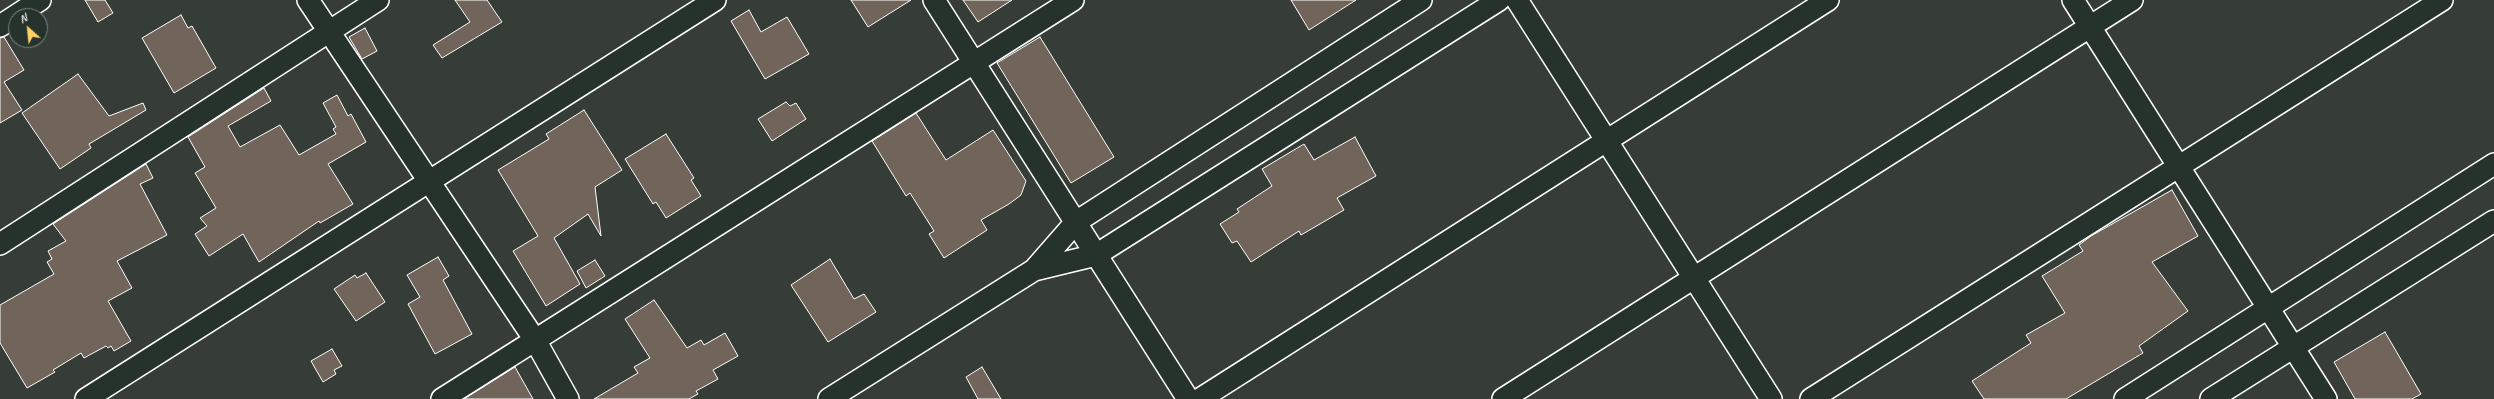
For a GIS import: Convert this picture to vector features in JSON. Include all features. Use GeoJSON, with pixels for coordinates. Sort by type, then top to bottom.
{"type":"FeatureCollection","features":[{"type":"Feature","properties":{"kind":"street"},"geometry":{"type":"LineString","coordinates":[[0,26],[40,0]]}},
{"type":"Feature","properties":{"kind":"street"},"geometry":{"type":"LineString","coordinates":[[308,0],[327,32],[429,180],[535,340],[568,399]]}},
{"type":"Feature","properties":{"kind":"street"},"geometry":{"type":"LineString","coordinates":[[0,244],[378,0]]}},
{"type":"Feature","properties":{"kind":"street"},"geometry":{"type":"LineString","coordinates":[[86,399],[429,180],[715,0]]}},
{"type":"Feature","properties":{"kind":"street"},"geometry":{"type":"LineString","coordinates":[[934,0],[1188,399]]}},
{"type":"Feature","properties":{"kind":"street"},"geometry":{"type":"LineString","coordinates":[[442,399],[1073,0]]}},
{"type":"Feature","properties":{"kind":"street"},"geometry":{"type":"LineString","coordinates":[[829,399],[1034,270],[1076,222],[1421,0]]}},
{"type":"Feature","properties":{"kind":"street"},"geometry":{"type":"LineString","coordinates":[[1034,270],[1096,255],[1498,0]]}},
{"type":"Feature","properties":{"kind":"street"},"geometry":{"type":"LineString","coordinates":[[1517,0],[1608,140],[1771,399]]}},
{"type":"Feature","properties":{"kind":"street"},"geometry":{"type":"LineString","coordinates":[[1200,399],[1828,0]]}},
{"type":"Feature","properties":{"kind":"street"},"geometry":{"type":"LineString","coordinates":[[2073,0],[2326,399]]}},
{"type":"Feature","properties":{"kind":"street"},"geometry":{"type":"LineString","coordinates":[[1504,399],[2132,0]]}},
{"type":"Feature","properties":{"kind":"street"},"geometry":{"type":"LineString","coordinates":[[1811,399],[2442,0]]}},
{"type":"Feature","properties":{"kind":"street"},"geometry":{"type":"LineString","coordinates":[[2125,399],[2494,164]]}},
{"type":"Feature","properties":{"kind":"street"},"geometry":{"type":"LineString","coordinates":[[2211,399],[2494,221]]}},
{"type":"Feature","properties":{"kind":"building"},"geometry":{"type":"Polygon","coordinates":[[[85,0],[105,0],[113,13],[98,22],[85,0]]]}},
{"type":"Feature","properties":{"kind":"building"},"geometry":{"type":"Polygon","coordinates":[[[455,0],[487,0],[502,22],[442,58],[433,45],[470,22],[455,0]]]}},
{"type":"Feature","properties":{"kind":"building"},"geometry":{"type":"Polygon","coordinates":[[[851,0],[911,0],[868,27],[851,0]]]}},
{"type":"Feature","properties":{"kind":"building"},"geometry":{"type":"Polygon","coordinates":[[[963,0],[1012,0],[978,22],[963,0]]]}},
{"type":"Feature","properties":{"kind":"building"},"geometry":{"type":"Polygon","coordinates":[[[1291,0],[1356,0],[1309,30],[1291,0]]]}},
{"type":"Feature","properties":{"kind":"building"},"geometry":{"type":"Polygon","coordinates":[[[749,10],[761,32],[787,17],[809,54],[765,79],[731,21],[749,10]]]}},
{"type":"Feature","properties":{"kind":"building"},"geometry":{"type":"Polygon","coordinates":[[[181,15],[188,28],[192,26],[216,68],[174,93],[142,38],[181,15]]]}},
{"type":"Feature","properties":{"kind":"building"},"geometry":{"type":"Polygon","coordinates":[[[365,28],[377,51],[362,59],[349,37],[365,28]]]}},
{"type":"Feature","properties":{"kind":"building"},"geometry":{"type":"Polygon","coordinates":[[[4,37],[8,44],[8,48],[11,48],[24,70],[4,82],[22,110],[0,123],[0,38],[4,37]]]}},
{"type":"Feature","properties":{"kind":"building"},"geometry":{"type":"Polygon","coordinates":[[[1040,37],[1114,157],[1071,183],[997,63],[1040,37]]]}},
{"type":"Feature","properties":{"kind":"building"},"geometry":{"type":"Polygon","coordinates":[[[78,74],[109,116],[143,103],[146,110],[89,144],[91,148],[60,169],[22,113],[78,74]]]}},
{"type":"Feature","properties":{"kind":"building"},"geometry":{"type":"Polygon","coordinates":[[[264,88],[271,101],[228,126],[240,147],[280,125],[299,155],[336,134],[333,129],[336,127],[323,103],[337,95],[348,116],[351,114],[366,142],[328,164],[353,204],[320,223],[319,221],[259,262],[243,234],[209,256],[195,234],[207,226],[200,218],[216,208],[195,173],[205,167],[188,137],[264,88]]]}},
{"type":"Feature","properties":{"kind":"building"},"geometry":{"type":"Polygon","coordinates":[[[786,102],[790,106],[796,103],[806,119],[772,141],[758,119],[786,102]]]}},
{"type":"Feature","properties":{"kind":"building"},"geometry":{"type":"Polygon","coordinates":[[[584,110],[622,170],[595,187],[601,236],[588,214],[554,238],[580,284],[546,306],[513,251],[538,236],[498,170],[549,139],[546,134],[584,110]]]}},
{"type":"Feature","properties":{"kind":"building"},"geometry":{"type":"Polygon","coordinates":[[[916,113],[946,160],[993,130],[1026,181],[1021,195],[1009,204],[981,220],[987,230],[944,258],[929,234],[934,231],[910,193],[906,196],[872,141],[916,113]]]}},
{"type":"Feature","properties":{"kind":"building"},"geometry":{"type":"Polygon","coordinates":[[[666,134],[694,178],[691,180],[701,196],[666,218],[656,202],[653,204],[625,159],[666,134]]]}},
{"type":"Feature","properties":{"kind":"building"},"geometry":{"type":"Polygon","coordinates":[[[1355,137],[1376,176],[1337,198],[1344,210],[1301,235],[1299,231],[1251,262],[1237,241],[1232,243],[1220,224],[1239,212],[1237,209],[1272,186],[1262,169],[1304,144],[1314,160],[1355,137]]]}},
{"type":"Feature","properties":{"kind":"building"},"geometry":{"type":"Polygon","coordinates":[[[146,164],[153,178],[140,184],[167,235],[117,261],[132,288],[108,301],[131,341],[114,351],[111,346],[108,348],[106,346],[84,358],[81,353],[53,370],[55,372],[27,388],[0,343],[0,305],[54,274],[47,262],[52,259],[48,251],[66,241],[53,224],[146,164]]]}},
{"type":"Feature","properties":{"kind":"building"},"geometry":{"type":"Polygon","coordinates":[[[2172,190],[2198,236],[2152,262],[2188,311],[2139,346],[2143,353],[2066,399],[1984,399],[1972,381],[2031,343],[2026,335],[2065,313],[2042,276],[2083,251],[2079,245],[2091,236],[2172,190]]]}},
{"type":"Feature","properties":{"kind":"building"},"geometry":{"type":"Polygon","coordinates":[[[438,257],[449,276],[443,280],[472,334],[435,354],[408,304],[420,297],[407,275],[438,257]]]}},
{"type":"Feature","properties":{"kind":"building"},"geometry":{"type":"Polygon","coordinates":[[[830,259],[854,299],[864,294],[876,312],[828,342],[791,285],[830,259]]]}},
{"type":"Feature","properties":{"kind":"building"},"geometry":{"type":"Polygon","coordinates":[[[595,260],[605,276],[586,288],[577,271],[595,260]]]}},
{"type":"Feature","properties":{"kind":"building"},"geometry":{"type":"Polygon","coordinates":[[[366,273],[385,302],[356,321],[334,289],[355,275],[357,278],[366,273]]]}},
{"type":"Feature","properties":{"kind":"building"},"geometry":{"type":"Polygon","coordinates":[[[654,300],[687,348],[701,340],[704,345],[725,333],[738,356],[713,370],[718,379],[696,391],[698,394],[689,399],[594,399],[638,373],[634,367],[650,358],[625,319],[654,300]]]}},
{"type":"Feature","properties":{"kind":"building"},"geometry":{"type":"Polygon","coordinates":[[[2385,332],[2421,394],[2412,399],[2355,399],[2334,362],[2385,332]]]}},
{"type":"Feature","properties":{"kind":"building"},"geometry":{"type":"Polygon","coordinates":[[[332,349],[342,366],[334,370],[336,374],[323,382],[311,361],[332,349]]]}},
{"type":"Feature","properties":{"kind":"building"},"geometry":{"type":"Polygon","coordinates":[[[515,367],[533,399],[464,399],[515,367]]]}},
{"type":"Feature","properties":{"kind":"building"},"geometry":{"type":"Polygon","coordinates":[[[982,367],[1001,399],[978,399],[966,377],[982,367]]]}}]}
